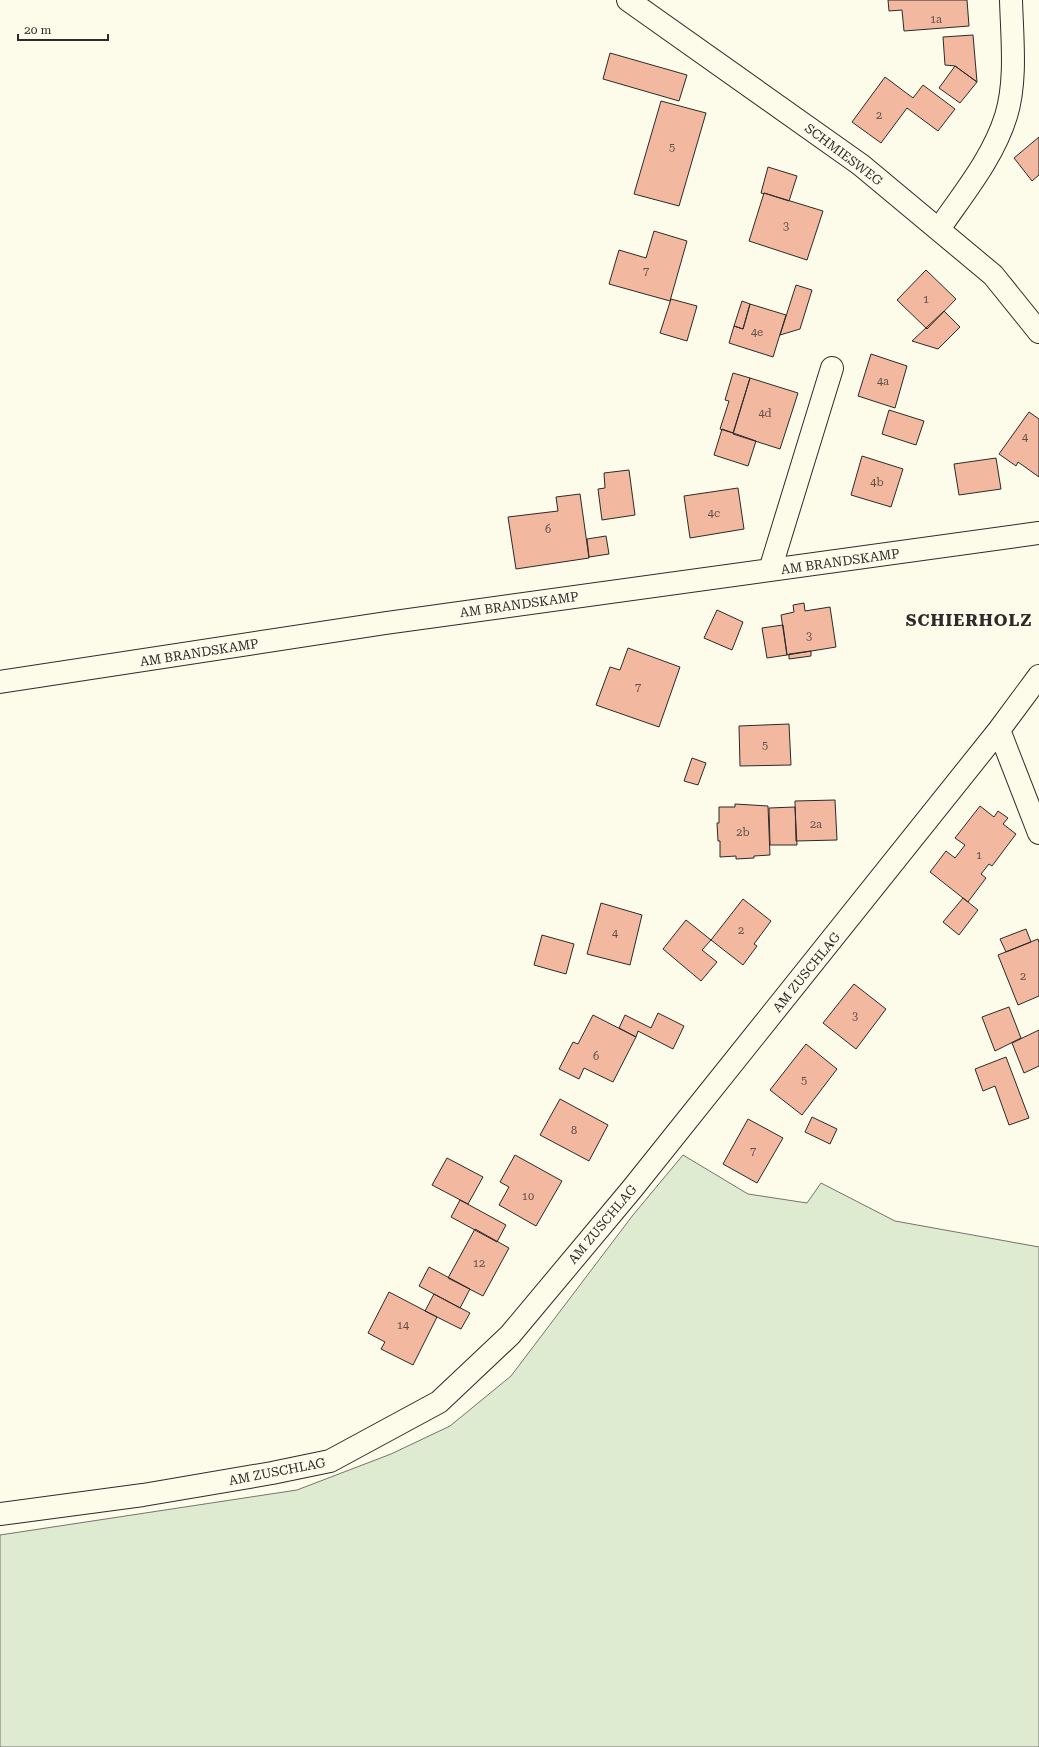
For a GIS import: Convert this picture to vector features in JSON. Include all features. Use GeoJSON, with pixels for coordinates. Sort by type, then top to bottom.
{"type":"FeatureCollection","features":[{"type":"Feature","properties":{"kind":"street","name":"SCHMIESWEG"},"geometry":{"type":"LineString","coordinates":[[628,0],[861,165],[993,275],[1039,332]]}},
{"type":"Feature","properties":{"kind":"street"},"geometry":{"type":"LineString","coordinates":[[939,229],[986,161],[1006,116],[1013,73],[1011,0]]}},
{"type":"Feature","properties":{"kind":"street"},"geometry":{"type":"LineString","coordinates":[[770,570],[832,368]]}},
{"type":"Feature","properties":{"kind":"street","name":"AM BRANDSKAMP"},"geometry":{"type":"LineString","coordinates":[[0,682],[386,623],[1039,533]]}},
{"type":"Feature","properties":{"kind":"street","name":"AM ZUSCHLAG"},"geometry":{"type":"LineString","coordinates":[[0,1514],[143,1495],[272,1473],[330,1461],[439,1402],[515,1329],[632,1189],[999,730],[1039,676]]}},
{"type":"Feature","properties":{"kind":"street"},"geometry":{"type":"LineString","coordinates":[[999,730],[1039,833]]}},
{"type":"Feature","properties":{"kind":"green space"},"geometry":{"type":"Polygon","coordinates":[[[683,1155],[748,1194],[807,1203],[821,1183],[895,1221],[1039,1247],[1039,1747],[0,1747],[0,1535],[297,1490],[391,1454],[450,1426],[511,1376],[633,1215],[683,1155]]]}},
{"type":"Feature","properties":{"kind":"building"},"geometry":{"type":"Polygon","coordinates":[[[888,0],[967,0],[969,26],[904,31],[902,10],[889,11],[888,0]]]}},
{"type":"Feature","properties":{"kind":"building"},"geometry":{"type":"Polygon","coordinates":[[[973,35],[977,82],[955,66],[945,65],[943,37],[973,35]]]}},
{"type":"Feature","properties":{"kind":"building"},"geometry":{"type":"Polygon","coordinates":[[[610,53],[687,75],[679,101],[603,79],[610,53]]]}},
{"type":"Feature","properties":{"kind":"building"},"geometry":{"type":"Polygon","coordinates":[[[955,66],[977,82],[960,103],[939,88],[955,66]]]}},
{"type":"Feature","properties":{"kind":"building"},"geometry":{"type":"Polygon","coordinates":[[[885,77],[913,98],[923,85],[955,109],[938,131],[907,108],[881,143],[852,122],[885,77]]]}},
{"type":"Feature","properties":{"kind":"building"},"geometry":{"type":"Polygon","coordinates":[[[661,101],[706,113],[679,206],[634,194],[661,101]]]}},
{"type":"Feature","properties":{"kind":"building"},"geometry":{"type":"Polygon","coordinates":[[[1039,137],[1039,175],[1032,181],[1014,158],[1039,137]]]}},
{"type":"Feature","properties":{"kind":"building"},"geometry":{"type":"Polygon","coordinates":[[[768,167],[797,176],[789,201],[761,193],[768,167]]]}},
{"type":"Feature","properties":{"kind":"building"},"geometry":{"type":"Polygon","coordinates":[[[764,193],[823,211],[807,260],[749,241],[764,193]]]}},
{"type":"Feature","properties":{"kind":"building"},"geometry":{"type":"Polygon","coordinates":[[[654,231],[687,241],[670,301],[609,284],[619,250],[646,258],[654,231]]]}},
{"type":"Feature","properties":{"kind":"building"},"geometry":{"type":"Polygon","coordinates":[[[926,270],[956,299],[927,329],[897,300],[926,270]]]}},
{"type":"Feature","properties":{"kind":"building"},"geometry":{"type":"Polygon","coordinates":[[[796,285],[812,290],[800,329],[780,335],[796,285]]]}},
{"type":"Feature","properties":{"kind":"building"},"geometry":{"type":"Polygon","coordinates":[[[671,299],[697,306],[687,341],[660,333],[671,299]]]}},
{"type":"Feature","properties":{"kind":"building"},"geometry":{"type":"Polygon","coordinates":[[[742,301],[750,304],[743,329],[734,326],[742,301]]]}},
{"type":"Feature","properties":{"kind":"building"},"geometry":{"type":"Polygon","coordinates":[[[750,304],[786,315],[773,357],[729,343],[734,326],[743,329],[750,304]]]}},
{"type":"Feature","properties":{"kind":"building"},"geometry":{"type":"Polygon","coordinates":[[[944,311],[960,327],[938,349],[912,341],[944,311]]]}},
{"type":"Feature","properties":{"kind":"building"},"geometry":{"type":"Polygon","coordinates":[[[871,354],[907,366],[895,408],[858,396],[871,354]]]}},
{"type":"Feature","properties":{"kind":"building"},"geometry":{"type":"Polygon","coordinates":[[[733,373],[750,378],[733,433],[720,429],[729,401],[725,400],[733,373]]]}},
{"type":"Feature","properties":{"kind":"building"},"geometry":{"type":"Polygon","coordinates":[[[750,378],[798,393],[780,449],[733,434],[750,378]]]}},
{"type":"Feature","properties":{"kind":"building"},"geometry":{"type":"Polygon","coordinates":[[[889,410],[924,421],[916,445],[882,434],[889,410]]]}},
{"type":"Feature","properties":{"kind":"building"},"geometry":{"type":"Polygon","coordinates":[[[1029,412],[1039,419],[1039,477],[1018,462],[1016,466],[999,454],[1029,412]]]}},
{"type":"Feature","properties":{"kind":"building"},"geometry":{"type":"Polygon","coordinates":[[[722,429],[756,441],[748,466],[714,455],[722,429]]]}},
{"type":"Feature","properties":{"kind":"building"},"geometry":{"type":"Polygon","coordinates":[[[862,456],[903,469],[891,507],[851,495],[862,456]]]}},
{"type":"Feature","properties":{"kind":"building"},"geometry":{"type":"Polygon","coordinates":[[[996,458],[1001,489],[959,495],[954,464],[996,458]]]}},
{"type":"Feature","properties":{"kind":"building"},"geometry":{"type":"Polygon","coordinates":[[[629,470],[635,515],[602,520],[598,489],[605,488],[604,473],[629,470]]]}},
{"type":"Feature","properties":{"kind":"building"},"geometry":{"type":"Polygon","coordinates":[[[738,488],[744,529],[690,538],[684,496],[738,488]]]}},
{"type":"Feature","properties":{"kind":"building"},"geometry":{"type":"Polygon","coordinates":[[[580,494],[589,558],[516,569],[508,517],[558,511],[556,497],[580,494]]]}},
{"type":"Feature","properties":{"kind":"building"},"geometry":{"type":"Polygon","coordinates":[[[606,536],[609,554],[589,557],[587,539],[606,536]]]}},
{"type":"Feature","properties":{"kind":"building"},"geometry":{"type":"Polygon","coordinates":[[[804,603],[805,611],[830,607],[836,647],[787,655],[781,615],[794,612],[793,605],[804,603]]]}},
{"type":"Feature","properties":{"kind":"building"},"geometry":{"type":"Polygon","coordinates":[[[717,610],[743,622],[732,650],[704,638],[717,610]]]}},
{"type":"Feature","properties":{"kind":"building"},"geometry":{"type":"Polygon","coordinates":[[[783,625],[787,655],[767,658],[762,628],[783,625]]]}},
{"type":"Feature","properties":{"kind":"building"},"geometry":{"type":"Polygon","coordinates":[[[628,648],[680,667],[659,727],[596,705],[610,667],[620,670],[628,648]]]}},
{"type":"Feature","properties":{"kind":"building"},"geometry":{"type":"Polygon","coordinates":[[[811,651],[811,656],[789,659],[789,654],[811,651]]]}},
{"type":"Feature","properties":{"kind":"building"},"geometry":{"type":"Polygon","coordinates":[[[789,724],[791,765],[740,766],[739,726],[789,724]]]}},
{"type":"Feature","properties":{"kind":"building"},"geometry":{"type":"Polygon","coordinates":[[[692,758],[706,763],[698,785],[684,781],[692,758]]]}},
{"type":"Feature","properties":{"kind":"building"},"geometry":{"type":"Polygon","coordinates":[[[835,800],[837,840],[796,841],[795,801],[835,800]]]}},
{"type":"Feature","properties":{"kind":"building"},"geometry":{"type":"Polygon","coordinates":[[[735,804],[768,806],[770,855],[736,859],[736,856],[720,857],[720,841],[718,841],[717,823],[719,823],[719,807],[735,807],[735,804]]]}},
{"type":"Feature","properties":{"kind":"building"},"geometry":{"type":"Polygon","coordinates":[[[980,806],[994,817],[998,811],[1008,818],[1003,824],[1016,834],[992,866],[989,864],[981,874],[986,878],[968,902],[930,872],[946,851],[955,858],[965,845],[955,838],[980,806]]]}},
{"type":"Feature","properties":{"kind":"building"},"geometry":{"type":"Polygon","coordinates":[[[795,807],[797,845],[770,845],[769,808],[795,807]]]}},
{"type":"Feature","properties":{"kind":"building"},"geometry":{"type":"Polygon","coordinates":[[[963,898],[978,910],[959,935],[943,922],[963,898]]]}},
{"type":"Feature","properties":{"kind":"building"},"geometry":{"type":"Polygon","coordinates":[[[743,899],[771,921],[754,944],[757,946],[743,965],[711,940],[743,899]]]}},
{"type":"Feature","properties":{"kind":"building"},"geometry":{"type":"Polygon","coordinates":[[[601,903],[642,915],[630,965],[587,954],[601,903]]]}},
{"type":"Feature","properties":{"kind":"building"},"geometry":{"type":"Polygon","coordinates":[[[686,920],[711,940],[702,950],[717,962],[701,981],[663,949],[686,920]]]}},
{"type":"Feature","properties":{"kind":"building"},"geometry":{"type":"Polygon","coordinates":[[[1026,929],[1031,942],[1006,952],[1000,939],[1026,929]]]}},
{"type":"Feature","properties":{"kind":"building"},"geometry":{"type":"Polygon","coordinates":[[[542,935],[574,944],[566,974],[534,965],[542,935]]]}},
{"type":"Feature","properties":{"kind":"building"},"geometry":{"type":"Polygon","coordinates":[[[1038,939],[1039,996],[1018,1005],[998,955],[1038,939]]]}},
{"type":"Feature","properties":{"kind":"building"},"geometry":{"type":"Polygon","coordinates":[[[854,984],[886,1009],[856,1049],[823,1023],[854,984]]]}},
{"type":"Feature","properties":{"kind":"building"},"geometry":{"type":"Polygon","coordinates":[[[1009,1007],[1021,1038],[995,1051],[982,1017],[1009,1007]]]}},
{"type":"Feature","properties":{"kind":"building"},"geometry":{"type":"Polygon","coordinates":[[[658,1013],[684,1026],[673,1049],[638,1031],[636,1037],[619,1028],[625,1015],[651,1028],[658,1013]]]}},
{"type":"Feature","properties":{"kind":"building"},"geometry":{"type":"Polygon","coordinates":[[[593,1015],[636,1037],[613,1082],[584,1068],[579,1079],[559,1069],[573,1042],[578,1044],[593,1015]]]}},
{"type":"Feature","properties":{"kind":"building"},"geometry":{"type":"Polygon","coordinates":[[[1039,1030],[1039,1066],[1024,1073],[1012,1043],[1039,1030]]]}},
{"type":"Feature","properties":{"kind":"building"},"geometry":{"type":"Polygon","coordinates":[[[806,1044],[837,1069],[802,1115],[770,1090],[806,1044]]]}},
{"type":"Feature","properties":{"kind":"building"},"geometry":{"type":"Polygon","coordinates":[[[1006,1057],[1029,1118],[1009,1125],[995,1086],[983,1091],[975,1069],[1006,1057]]]}},
{"type":"Feature","properties":{"kind":"building"},"geometry":{"type":"Polygon","coordinates":[[[560,1099],[608,1125],[589,1161],[540,1135],[560,1099]]]}},
{"type":"Feature","properties":{"kind":"building"},"geometry":{"type":"Polygon","coordinates":[[[812,1117],[837,1129],[830,1144],[805,1132],[812,1117]]]}},
{"type":"Feature","properties":{"kind":"building"},"geometry":{"type":"Polygon","coordinates":[[[748,1119],[783,1138],[757,1183],[723,1164],[748,1119]]]}},
{"type":"Feature","properties":{"kind":"building"},"geometry":{"type":"Polygon","coordinates":[[[515,1155],[562,1181],[536,1226],[499,1205],[509,1187],[500,1182],[515,1155]]]}},
{"type":"Feature","properties":{"kind":"building"},"geometry":{"type":"Polygon","coordinates":[[[447,1158],[483,1177],[468,1204],[432,1185],[447,1158]]]}},
{"type":"Feature","properties":{"kind":"building"},"geometry":{"type":"Polygon","coordinates":[[[460,1200],[506,1225],[497,1242],[451,1217],[460,1200]]]}},
{"type":"Feature","properties":{"kind":"building"},"geometry":{"type":"Polygon","coordinates":[[[475,1229],[509,1248],[483,1296],[448,1278],[475,1229]]]}},
{"type":"Feature","properties":{"kind":"building"},"geometry":{"type":"Polygon","coordinates":[[[429,1267],[470,1289],[460,1308],[419,1286],[429,1267]]]}},
{"type":"Feature","properties":{"kind":"building"},"geometry":{"type":"Polygon","coordinates":[[[389,1292],[437,1317],[413,1365],[381,1349],[385,1342],[368,1333],[389,1292]]]}},
{"type":"Feature","properties":{"kind":"building"},"geometry":{"type":"Polygon","coordinates":[[[434,1294],[470,1313],[461,1329],[425,1311],[434,1294]]]}},
{"type":"Feature","properties":{"kind":"district","name":"SCHIERHOLZ"},"geometry":{"type":"Point","coordinates":[969,620]}}]}
